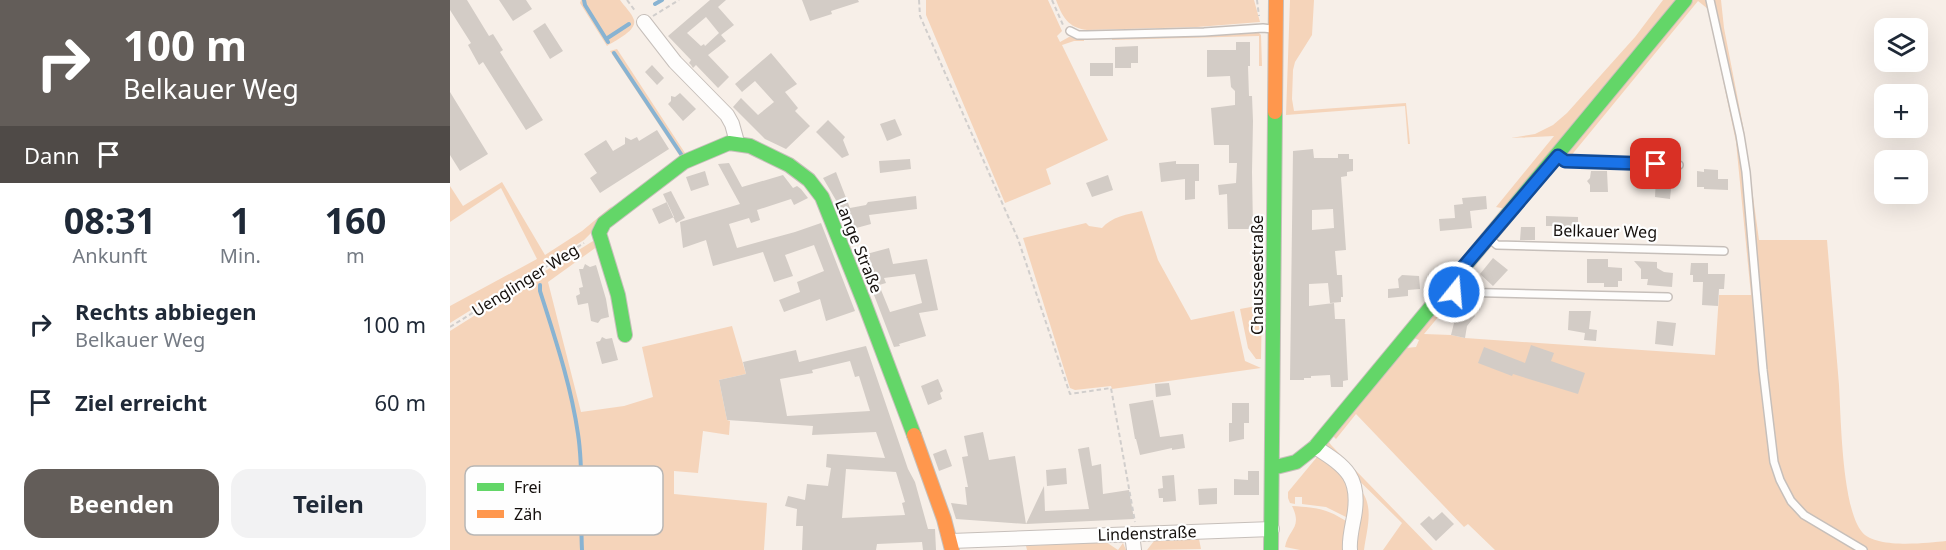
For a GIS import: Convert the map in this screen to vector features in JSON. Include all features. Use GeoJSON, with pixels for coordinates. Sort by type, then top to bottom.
{"type":"FeatureCollection","features":[{"type":"Feature","properties":{"kind":"street","name":"Chausseestraße"},"geometry":{"type":"LineString","coordinates":[[1271,550],[1276,0]]}},
{"type":"Feature","properties":{"kind":"street"},"geometry":{"type":"LineString","coordinates":[[1272,468],[1290,465],[1304,459],[1315,447],[1685,0]]}},
{"type":"Feature","properties":{"kind":"street"},"geometry":{"type":"LineString","coordinates":[[625,335],[618,295],[599,233],[604,223],[684,162],[717,147],[737,142],[727,115],[675,62],[644,22]]}},
{"type":"Feature","properties":{"kind":"street","name":"Lange Straße"},"geometry":{"type":"LineString","coordinates":[[737,142],[750,145],[798,170],[816,189],[861,293],[952,545]]}},
{"type":"Feature","properties":{"kind":"street"},"geometry":{"type":"LineString","coordinates":[[1315,447],[1345,468],[1354,482],[1357,500],[1350,535],[1350,550]]}},
{"type":"Feature","properties":{"kind":"street","name":"Lindenstraße"},"geometry":{"type":"LineString","coordinates":[[952,545],[1272,528]]}},
{"type":"Feature","properties":{"kind":"street"},"geometry":{"type":"LineString","coordinates":[[1134,550],[1135,534]]}},
{"type":"Feature","properties":{"kind":"lane"},"geometry":{"type":"LineString","coordinates":[[1710,0],[1746,172],[1762,370],[1774,462],[1791,501],[1804,515],[1863,550]]}},
{"type":"Feature","properties":{"kind":"lane"},"geometry":{"type":"LineString","coordinates":[[1070,31],[1078,35],[1087,35],[1275,29]]}},
{"type":"Feature","properties":{"kind":"lane"},"geometry":{"type":"LineString","coordinates":[[1558,156],[1565,161],[1679,165]]}},
{"type":"Feature","properties":{"kind":"lane","name":"Belkauer Weg"},"geometry":{"type":"LineString","coordinates":[[1488,238],[1497,245],[1724,251]]}},
{"type":"Feature","properties":{"kind":"lane"},"geometry":{"type":"LineString","coordinates":[[1447,286],[1454,292],[1668,297]]}},
{"type":"Feature","properties":{"kind":"path"},"geometry":{"type":"LineString","coordinates":[[627,0],[644,22],[679,0]]}},
{"type":"Feature","properties":{"kind":"path"},"geometry":{"type":"LineString","coordinates":[[919,0],[920,16],[1018,239],[1070,394],[1111,388],[1135,534]]}},
{"type":"Feature","properties":{"kind":"path"},"geometry":{"type":"LineString","coordinates":[[1052,0],[1062,24],[1070,31]]}},
{"type":"Feature","properties":{"kind":"path","name":"Uenglinger Weg"},"geometry":{"type":"LineString","coordinates":[[450,327],[599,233]]}},
{"type":"Feature","properties":{"kind":"shaded area"},"geometry":{"type":"Polygon","coordinates":[[[581,0],[620,0],[633,17],[632,28],[607,46],[580,3],[581,0]]]}},
{"type":"Feature","properties":{"kind":"shaded area"},"geometry":{"type":"Polygon","coordinates":[[[926,0],[1048,0],[1062,31],[1057,36],[1060,42],[1069,37],[1084,38],[1084,41],[1062,45],[1108,140],[1046,169],[1051,184],[1005,203],[926,15],[926,0]]]}},
{"type":"Feature","properties":{"kind":"shaded area"},"geometry":{"type":"Polygon","coordinates":[[[1056,0],[1254,0],[1260,22],[1197,27],[1087,30],[1070,24],[1056,0]]]}},
{"type":"Feature","properties":{"kind":"shaded area"},"geometry":{"type":"Polygon","coordinates":[[[1290,0],[1314,0],[1312,35],[1295,62],[1293,70],[1294,111],[1406,103],[1410,144],[1408,144],[1405,106],[1286,115],[1290,0]]]}},
{"type":"Feature","properties":{"kind":"shaded area"},"geometry":{"type":"Polygon","coordinates":[[[1663,0],[1681,0],[1506,209],[1496,207],[1554,136],[1511,138],[1535,134],[1553,125],[1567,113],[1635,37],[1663,0]]]}},
{"type":"Feature","properties":{"kind":"shaded area"},"geometry":{"type":"Polygon","coordinates":[[[1691,0],[1707,0],[1737,138],[1746,195],[1770,458],[1774,475],[1782,493],[1799,513],[1857,550],[1495,550],[1468,524],[1464,527],[1356,414],[1336,439],[1333,436],[1406,348],[1416,347],[1419,340],[1414,338],[1435,313],[1439,316],[1424,334],[1715,355],[1719,295],[1751,295],[1736,142],[1708,9],[1698,1],[1570,157],[1566,156],[1691,0]]]}},
{"type":"Feature","properties":{"kind":"shaded area"},"geometry":{"type":"Polygon","coordinates":[[[1714,0],[1721,0],[1724,28],[1744,131],[1759,240],[1827,240],[1846,484],[1855,520],[1862,532],[1878,541],[1902,544],[1946,541],[1946,550],[1868,550],[1810,515],[1789,495],[1778,467],[1763,343],[1749,174],[1714,0]]]}},
{"type":"Feature","properties":{"kind":"shaded area"},"geometry":{"type":"Polygon","coordinates":[[[1257,31],[1261,35],[1262,66],[1259,66],[1259,36],[1112,40],[1112,38],[1257,31]]]}},
{"type":"Feature","properties":{"kind":"shaded area"},"geometry":{"type":"Polygon","coordinates":[[[617,49],[685,153],[681,158],[610,51],[617,49]]]}},
{"type":"Feature","properties":{"kind":"shaded area"},"geometry":{"type":"Polygon","coordinates":[[[502,182],[545,255],[582,231],[612,206],[584,240],[450,323],[450,306],[537,259],[501,188],[450,222],[450,186],[463,206],[502,182]]]}},
{"type":"Feature","properties":{"kind":"shaded area"},"geometry":{"type":"Polygon","coordinates":[[[1142,211],[1158,260],[1191,320],[1234,311],[1245,361],[1261,368],[1112,389],[1111,386],[1075,390],[1070,388],[1023,238],[1086,223],[1089,226],[1102,228],[1115,219],[1142,211]]]}},
{"type":"Feature","properties":{"kind":"shaded area"},"geometry":{"type":"Polygon","coordinates":[[[593,241],[598,246],[548,282],[581,412],[624,406],[653,397],[642,347],[732,326],[746,374],[719,380],[727,420],[730,421],[729,435],[703,431],[698,473],[674,471],[674,494],[767,503],[764,550],[450,550],[450,331],[593,241]]]}},
{"type":"Feature","properties":{"kind":"shaded area"},"geometry":{"type":"Polygon","coordinates":[[[1262,305],[1261,359],[1256,359],[1248,348],[1240,309],[1262,305]]]}},
{"type":"Feature","properties":{"kind":"shaded area"},"geometry":{"type":"Polygon","coordinates":[[[1329,442],[1433,550],[1383,550],[1402,523],[1325,447],[1329,442]]]}},
{"type":"Feature","properties":{"kind":"shaded area"},"geometry":{"type":"Polygon","coordinates":[[[1317,457],[1336,467],[1346,481],[1350,519],[1326,507],[1302,504],[1302,497],[1295,497],[1295,504],[1290,503],[1288,492],[1317,457]]]}},
{"type":"Feature","properties":{"kind":"shaded area"},"geometry":{"type":"Polygon","coordinates":[[[1359,488],[1367,502],[1368,525],[1364,550],[1353,550],[1359,488]]]}},
{"type":"Feature","properties":{"kind":"shaded area"},"geometry":{"type":"Polygon","coordinates":[[[1292,506],[1322,510],[1349,523],[1344,550],[1300,550],[1285,547],[1296,519],[1292,506]]]}},
{"type":"Feature","properties":{"kind":"shaded area"},"geometry":{"type":"Polygon","coordinates":[[[1199,539],[1201,549],[1147,550],[1154,541],[1199,539]]]}},
{"type":"Feature","properties":{"kind":"shaded area"},"geometry":{"type":"Polygon","coordinates":[[[1106,542],[1118,550],[1027,550],[1026,546],[1106,542]]]}},
{"type":"Feature","properties":{"kind":"shaded area"},"geometry":{"type":"Polygon","coordinates":[[[1123,543],[1126,550],[1118,550],[1123,543]]]}},
{"type":"Feature","properties":{"kind":"building"},"geometry":{"type":"Polygon","coordinates":[[[450,0],[467,0],[489,36],[493,34],[503,50],[500,52],[543,120],[526,130],[483,62],[479,65],[468,45],[471,43],[450,10],[450,0]]]}},
{"type":"Feature","properties":{"kind":"building"},"geometry":{"type":"Polygon","coordinates":[[[499,0],[526,0],[532,9],[513,21],[499,0]]]}},
{"type":"Feature","properties":{"kind":"building"},"geometry":{"type":"Polygon","coordinates":[[[710,0],[726,0],[718,7],[734,25],[721,35],[726,41],[708,55],[729,77],[718,88],[696,65],[693,68],[689,63],[691,60],[668,36],[710,0]],[[706,17],[687,33],[701,46],[704,44],[705,46],[719,33],[706,17]]]}},
{"type":"Feature","properties":{"kind":"building"},"geometry":{"type":"Polygon","coordinates":[[[802,0],[858,0],[859,2],[810,21],[802,0]]]}},
{"type":"Feature","properties":{"kind":"building"},"geometry":{"type":"Polygon","coordinates":[[[545,23],[563,51],[550,59],[533,31],[545,23]]]}},
{"type":"Feature","properties":{"kind":"building"},"geometry":{"type":"Polygon","coordinates":[[[1236,42],[1250,42],[1250,66],[1248,66],[1253,121],[1253,229],[1228,229],[1227,194],[1219,195],[1218,185],[1236,183],[1237,163],[1229,163],[1229,145],[1214,145],[1211,108],[1235,105],[1235,91],[1231,87],[1230,76],[1207,77],[1207,50],[1236,50],[1236,42]]]}},
{"type":"Feature","properties":{"kind":"building"},"geometry":{"type":"Polygon","coordinates":[[[1138,46],[1138,63],[1131,63],[1131,68],[1115,68],[1115,47],[1138,46]]]}},
{"type":"Feature","properties":{"kind":"building"},"geometry":{"type":"Polygon","coordinates":[[[771,53],[797,84],[785,92],[798,108],[795,111],[810,126],[786,149],[765,139],[733,107],[741,98],[758,115],[774,102],[755,81],[742,92],[735,84],[771,53]]]}},
{"type":"Feature","properties":{"kind":"building"},"geometry":{"type":"Polygon","coordinates":[[[1090,63],[1113,63],[1113,76],[1090,76],[1090,63]]]}},
{"type":"Feature","properties":{"kind":"building"},"geometry":{"type":"Polygon","coordinates":[[[652,65],[664,78],[657,85],[645,72],[652,65]]]}},
{"type":"Feature","properties":{"kind":"building"},"geometry":{"type":"Polygon","coordinates":[[[450,92],[488,154],[460,171],[450,155],[450,92]]]}},
{"type":"Feature","properties":{"kind":"building"},"geometry":{"type":"Polygon","coordinates":[[[680,93],[696,109],[683,121],[668,104],[671,96],[675,97],[680,93]]]}},
{"type":"Feature","properties":{"kind":"building"},"geometry":{"type":"Polygon","coordinates":[[[895,119],[902,135],[887,141],[880,124],[895,119]]]}},
{"type":"Feature","properties":{"kind":"building"},"geometry":{"type":"Polygon","coordinates":[[[828,120],[845,137],[843,140],[849,155],[842,158],[816,132],[828,120]]]}},
{"type":"Feature","properties":{"kind":"building"},"geometry":{"type":"Polygon","coordinates":[[[657,130],[669,149],[600,193],[590,178],[597,173],[584,154],[606,140],[613,151],[625,144],[625,137],[631,140],[637,137],[639,141],[657,130]]]}},
{"type":"Feature","properties":{"kind":"building"},"geometry":{"type":"Polygon","coordinates":[[[1313,149],[1314,158],[1338,158],[1338,154],[1349,154],[1349,159],[1353,159],[1353,171],[1341,177],[1346,250],[1335,251],[1337,275],[1342,275],[1343,297],[1341,297],[1341,302],[1330,303],[1328,283],[1309,284],[1309,306],[1334,303],[1335,319],[1345,319],[1348,380],[1343,381],[1343,387],[1331,387],[1330,375],[1290,380],[1293,151],[1313,149]],[[1333,209],[1312,210],[1312,230],[1334,228],[1333,209]]]}},
{"type":"Feature","properties":{"kind":"building"},"geometry":{"type":"Polygon","coordinates":[[[910,159],[911,169],[880,173],[879,161],[910,159]]]}},
{"type":"Feature","properties":{"kind":"building"},"geometry":{"type":"Polygon","coordinates":[[[1176,161],[1176,164],[1199,164],[1199,181],[1195,181],[1195,199],[1185,200],[1185,179],[1161,182],[1159,163],[1176,161]]]}},
{"type":"Feature","properties":{"kind":"building"},"geometry":{"type":"Polygon","coordinates":[[[729,163],[742,187],[783,175],[793,188],[797,186],[808,198],[794,205],[791,199],[757,210],[760,220],[751,223],[749,218],[729,224],[737,248],[821,223],[855,311],[826,321],[820,299],[784,312],[779,300],[800,292],[797,282],[824,271],[814,245],[785,255],[793,276],[774,282],[763,252],[713,266],[706,240],[683,248],[680,222],[740,204],[718,164],[729,163]]]}},
{"type":"Feature","properties":{"kind":"building"},"geometry":{"type":"Polygon","coordinates":[[[1704,169],[1718,170],[1718,179],[1728,179],[1728,190],[1697,187],[1697,171],[1704,172],[1704,169]]]}},
{"type":"Feature","properties":{"kind":"building"},"geometry":{"type":"Polygon","coordinates":[[[705,171],[709,185],[691,191],[686,177],[705,171]]]}},
{"type":"Feature","properties":{"kind":"building"},"geometry":{"type":"Polygon","coordinates":[[[1591,171],[1607,171],[1608,192],[1590,192],[1590,185],[1587,181],[1591,171]]]}},
{"type":"Feature","properties":{"kind":"building"},"geometry":{"type":"Polygon","coordinates":[[[836,172],[850,208],[866,205],[868,202],[916,196],[917,209],[869,215],[871,224],[849,230],[823,178],[836,172]]]}},
{"type":"Feature","properties":{"kind":"building"},"geometry":{"type":"Polygon","coordinates":[[[1108,175],[1113,190],[1092,197],[1086,183],[1108,175]]]}},
{"type":"Feature","properties":{"kind":"building"},"geometry":{"type":"Polygon","coordinates":[[[1656,178],[1672,179],[1670,199],[1655,197],[1656,178]]]}},
{"type":"Feature","properties":{"kind":"building"},"geometry":{"type":"Polygon","coordinates":[[[671,191],[685,218],[676,223],[663,194],[671,191]]]}},
{"type":"Feature","properties":{"kind":"building"},"geometry":{"type":"Polygon","coordinates":[[[1486,196],[1487,209],[1470,211],[1472,228],[1440,231],[1439,219],[1455,218],[1454,205],[1463,204],[1462,198],[1486,196]]]}},
{"type":"Feature","properties":{"kind":"building"},"geometry":{"type":"Polygon","coordinates":[[[667,202],[674,217],[659,224],[652,209],[667,202]]]}},
{"type":"Feature","properties":{"kind":"building"},"geometry":{"type":"Polygon","coordinates":[[[1546,216],[1578,217],[1578,236],[1555,235],[1555,226],[1546,226],[1546,216]]]}},
{"type":"Feature","properties":{"kind":"building"},"geometry":{"type":"Polygon","coordinates":[[[1521,227],[1535,227],[1535,240],[1520,240],[1521,227]]]}},
{"type":"Feature","properties":{"kind":"building"},"geometry":{"type":"Polygon","coordinates":[[[889,248],[893,264],[927,259],[938,310],[919,313],[926,336],[894,347],[859,256],[889,248]],[[915,274],[884,278],[886,283],[879,285],[890,312],[922,303],[915,274]]]}},
{"type":"Feature","properties":{"kind":"building"},"geometry":{"type":"Polygon","coordinates":[[[1493,258],[1508,270],[1493,286],[1480,274],[1493,258]]]}},
{"type":"Feature","properties":{"kind":"building"},"geometry":{"type":"Polygon","coordinates":[[[1587,259],[1608,259],[1608,267],[1622,268],[1622,281],[1618,281],[1618,287],[1604,287],[1604,283],[1587,283],[1587,259]]]}},
{"type":"Feature","properties":{"kind":"building"},"geometry":{"type":"Polygon","coordinates":[[[1634,261],[1657,262],[1657,268],[1673,273],[1672,287],[1647,285],[1648,279],[1641,279],[1641,269],[1634,261]]]}},
{"type":"Feature","properties":{"kind":"building"},"geometry":{"type":"Polygon","coordinates":[[[1691,263],[1708,263],[1708,274],[1725,274],[1724,289],[1719,289],[1718,306],[1702,305],[1703,282],[1693,282],[1693,275],[1690,275],[1691,263]]]}},
{"type":"Feature","properties":{"kind":"building"},"geometry":{"type":"Polygon","coordinates":[[[585,264],[590,267],[596,265],[606,299],[609,317],[601,319],[598,323],[591,321],[588,303],[578,305],[576,296],[580,294],[579,288],[583,287],[579,269],[583,269],[585,264]]]}},
{"type":"Feature","properties":{"kind":"building"},"geometry":{"type":"Polygon","coordinates":[[[1402,275],[1419,276],[1420,289],[1408,290],[1408,296],[1388,298],[1388,289],[1399,288],[1398,279],[1402,275]]]}},
{"type":"Feature","properties":{"kind":"building"},"geometry":{"type":"Polygon","coordinates":[[[1459,303],[1475,316],[1467,326],[1465,338],[1451,335],[1459,303]]]}},
{"type":"Feature","properties":{"kind":"building"},"geometry":{"type":"Polygon","coordinates":[[[1569,311],[1591,311],[1589,329],[1597,330],[1596,341],[1584,340],[1585,333],[1568,330],[1569,311]]]}},
{"type":"Feature","properties":{"kind":"building"},"geometry":{"type":"Polygon","coordinates":[[[1657,321],[1676,323],[1673,346],[1655,344],[1657,321]]]}},
{"type":"Feature","properties":{"kind":"building"},"geometry":{"type":"Polygon","coordinates":[[[602,337],[612,338],[618,360],[602,364],[596,342],[602,337]]]}},
{"type":"Feature","properties":{"kind":"building"},"geometry":{"type":"Polygon","coordinates":[[[1531,345],[1554,353],[1551,361],[1585,373],[1578,394],[1513,374],[1512,376],[1478,363],[1484,347],[1525,363],[1531,345]]]}},
{"type":"Feature","properties":{"kind":"building"},"geometry":{"type":"Polygon","coordinates":[[[866,346],[908,469],[915,482],[928,529],[935,529],[936,550],[923,550],[922,542],[877,544],[876,550],[802,550],[803,526],[796,526],[797,509],[785,506],[788,496],[805,500],[807,484],[828,486],[831,468],[826,467],[827,454],[885,458],[876,432],[812,435],[813,426],[727,420],[719,380],[746,374],[743,362],[796,350],[799,362],[866,346]],[[850,361],[812,370],[813,373],[780,379],[787,416],[870,411],[859,376],[855,377],[850,361]],[[846,469],[842,518],[905,515],[902,503],[905,502],[896,472],[846,469]]]}},
{"type":"Feature","properties":{"kind":"building"},"geometry":{"type":"Polygon","coordinates":[[[938,379],[943,391],[940,393],[942,399],[928,405],[921,386],[938,379]]]}},
{"type":"Feature","properties":{"kind":"building"},"geometry":{"type":"Polygon","coordinates":[[[1169,383],[1171,395],[1156,397],[1155,384],[1169,383]]]}},
{"type":"Feature","properties":{"kind":"building"},"geometry":{"type":"Polygon","coordinates":[[[1153,400],[1160,437],[1183,434],[1185,448],[1172,450],[1172,448],[1140,455],[1129,404],[1153,400]]]}},
{"type":"Feature","properties":{"kind":"building"},"geometry":{"type":"Polygon","coordinates":[[[1232,403],[1249,403],[1249,423],[1244,423],[1244,439],[1229,442],[1229,423],[1232,423],[1232,403]]]}},
{"type":"Feature","properties":{"kind":"building"},"geometry":{"type":"Polygon","coordinates":[[[983,432],[989,460],[1015,456],[1026,524],[956,519],[951,503],[967,505],[965,487],[968,487],[962,457],[968,456],[964,436],[983,432]]]}},
{"type":"Feature","properties":{"kind":"building"},"geometry":{"type":"Polygon","coordinates":[[[1089,447],[1092,466],[1101,464],[1103,494],[1129,490],[1134,519],[1026,524],[1044,486],[1045,511],[1089,509],[1078,449],[1089,447]]]}},
{"type":"Feature","properties":{"kind":"building"},"geometry":{"type":"Polygon","coordinates":[[[946,449],[952,466],[939,471],[933,454],[946,449]]]}},
{"type":"Feature","properties":{"kind":"building"},"geometry":{"type":"Polygon","coordinates":[[[1066,468],[1067,484],[1047,486],[1046,470],[1066,468]]]}},
{"type":"Feature","properties":{"kind":"building"},"geometry":{"type":"Polygon","coordinates":[[[1248,471],[1259,471],[1259,495],[1234,495],[1234,479],[1248,480],[1248,471]]]}},
{"type":"Feature","properties":{"kind":"building"},"geometry":{"type":"Polygon","coordinates":[[[1174,475],[1176,501],[1163,502],[1163,498],[1159,498],[1158,489],[1163,488],[1162,476],[1174,475]]]}},
{"type":"Feature","properties":{"kind":"building"},"geometry":{"type":"Polygon","coordinates":[[[1217,488],[1217,504],[1199,505],[1198,489],[1217,488]]]}},
{"type":"Feature","properties":{"kind":"building"},"geometry":{"type":"Polygon","coordinates":[[[1442,512],[1454,524],[1436,541],[1420,524],[1429,516],[1433,520],[1442,512]]]}},
{"type":"Feature","properties":{"kind":"waterway"},"geometry":{"type":"LineString","coordinates":[[584,0],[608,42]]}},
{"type":"Feature","properties":{"kind":"waterway"},"geometry":{"type":"LineString","coordinates":[[655,4],[662,0]]}},
{"type":"Feature","properties":{"kind":"waterway"},"geometry":{"type":"LineString","coordinates":[[606,39],[629,24]]}},
{"type":"Feature","properties":{"kind":"waterway"},"geometry":{"type":"LineString","coordinates":[[614,53],[681,154]]}},
{"type":"Feature","properties":{"kind":"waterway"},"geometry":{"type":"LineString","coordinates":[[540,285],[567,380],[578,434],[581,466]]}},
{"type":"Feature","properties":{"kind":"waterway"},"geometry":{"type":"LineString","coordinates":[[582,535],[582,550]]}},
{"type":"Feature","properties":{"kind":"traffic: fast"},"geometry":{"type":"LineString","coordinates":[[1272,468],[1296,462],[1315,447],[1685,0]]}},
{"type":"Feature","properties":{"kind":"traffic: fast"},"geometry":{"type":"LineString","coordinates":[[1271,550],[1275,112]]}},
{"type":"Feature","properties":{"kind":"traffic: fast"},"geometry":{"type":"LineString","coordinates":[[625,335],[618,295],[599,233],[604,223],[684,162],[729,143],[750,146],[789,165],[809,180],[822,197],[914,435]]}},
{"type":"Feature","properties":{"kind":"traffic: slow"},"geometry":{"type":"LineString","coordinates":[[1275,112],[1276,0]]}},
{"type":"Feature","properties":{"kind":"traffic: slow"},"geometry":{"type":"LineString","coordinates":[[914,435],[944,519],[952,550]]}},
{"type":"Feature","properties":{"kind":"route"},"geometry":{"type":"LineString","coordinates":[[1454,292],[1447,286],[1558,156],[1565,161],[1656,164]]}}]}
